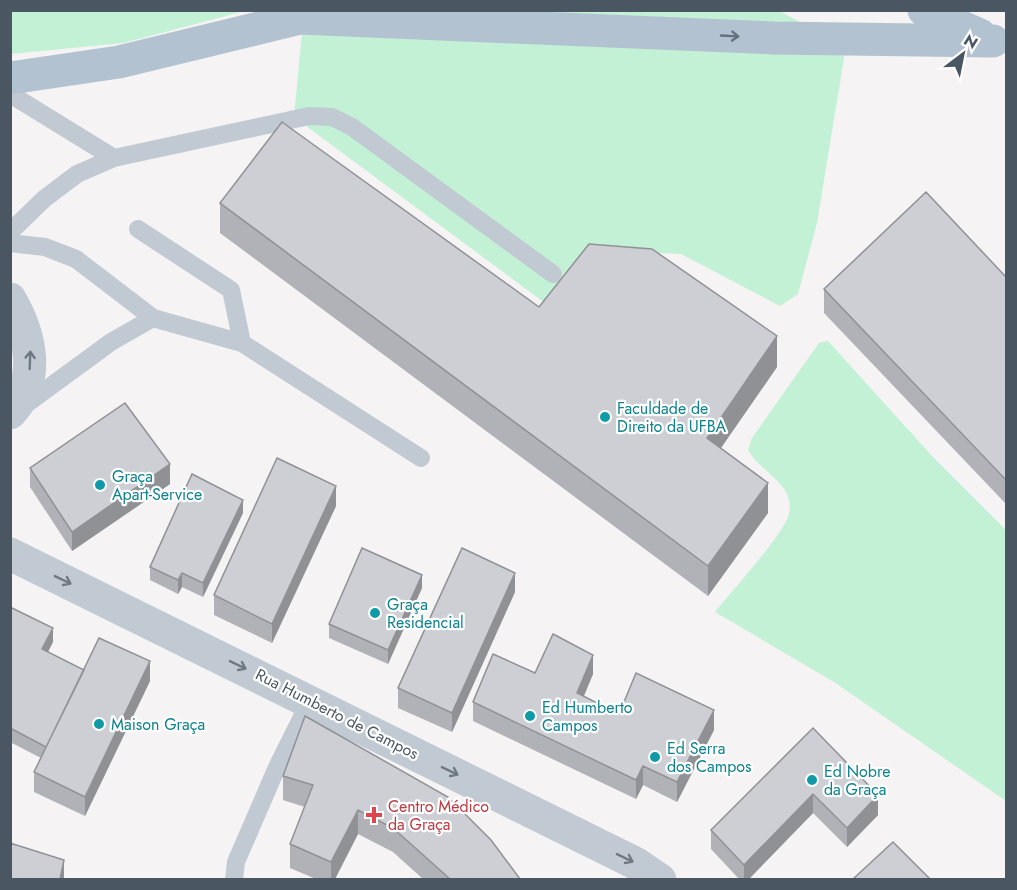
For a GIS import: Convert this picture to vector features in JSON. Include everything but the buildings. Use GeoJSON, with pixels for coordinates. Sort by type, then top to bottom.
{"type":"FeatureCollection","features":[{"type":"Feature","properties":{"kind":"main road"},"geometry":{"type":"LineString","coordinates":[[672,33],[692,26],[708,10]]}},
{"type":"Feature","properties":{"kind":"main road"},"geometry":{"type":"LineString","coordinates":[[924,10],[1000,44]]}},
{"type":"Feature","properties":{"kind":"main road"},"geometry":{"type":"LineString","coordinates":[[10,78],[119,62],[300,14],[774,38],[1000,44]]}},
{"type":"Feature","properties":{"kind":"street"},"geometry":{"type":"LineString","coordinates":[[10,299],[22,320],[30,351],[29,381],[21,401],[10,415]]}},
{"type":"Feature","properties":{"kind":"street","name":"Rua Humberto de Campos"},"geometry":{"type":"LineString","coordinates":[[10,554],[635,863],[660,879]]}},
{"type":"Feature","properties":{"kind":"lane"},"geometry":{"type":"LineString","coordinates":[[10,94],[114,158]]}},
{"type":"Feature","properties":{"kind":"lane"},"geometry":{"type":"LineString","coordinates":[[10,232],[44,199],[77,174],[114,158],[309,116],[332,117],[352,127],[553,274]]}},
{"type":"Feature","properties":{"kind":"lane"},"geometry":{"type":"LineString","coordinates":[[138,228],[231,290],[242,343]]}},
{"type":"Feature","properties":{"kind":"lane"},"geometry":{"type":"LineString","coordinates":[[10,243],[45,247],[76,259],[153,318],[242,343],[421,458]]}},
{"type":"Feature","properties":{"kind":"lane"},"geometry":{"type":"LineString","coordinates":[[10,415],[111,342],[153,318]]}},
{"type":"Feature","properties":{"kind":"lane"},"geometry":{"type":"LineString","coordinates":[[234,879],[236,862],[278,765],[310,701]]}},
{"type":"Feature","properties":{"kind":"green space"},"geometry":{"type":"Polygon","coordinates":[[[11,10],[245,11],[123,43],[11,54],[11,10]]]}},
{"type":"Feature","properties":{"kind":"green space"},"geometry":{"type":"Polygon","coordinates":[[[304,11],[779,11],[846,46],[817,223],[798,294],[780,306],[681,254],[590,250],[553,309],[294,117],[304,11]]]}},
{"type":"Feature","properties":{"kind":"green space"},"geometry":{"type":"Polygon","coordinates":[[[828,341],[932,456],[1006,530],[1006,801],[834,682],[715,612],[766,551],[789,514],[789,503],[784,489],[748,450],[752,438],[819,343],[828,341]]]}},
{"type":"Feature","properties":{"kind":"place","name":"Faculdade de Direito da UFBA"},"geometry":{"type":"Point","coordinates":[605,417]}},
{"type":"Feature","properties":{"kind":"place","name":"Graça Apart-Service"},"geometry":{"type":"Point","coordinates":[100,485]}},
{"type":"Feature","properties":{"kind":"place","name":"Graça Residencial"},"geometry":{"type":"Point","coordinates":[375,613]}},
{"type":"Feature","properties":{"kind":"place","name":"Ed Humberto Campos"},"geometry":{"type":"Point","coordinates":[530,716]}},
{"type":"Feature","properties":{"kind":"place","name":"Maison Graça"},"geometry":{"type":"Point","coordinates":[99,724]}},
{"type":"Feature","properties":{"kind":"place","name":"Ed Serra dos Campos"},"geometry":{"type":"Point","coordinates":[655,757]}},
{"type":"Feature","properties":{"kind":"place","name":"Ed Nobre da Graça"},"geometry":{"type":"Point","coordinates":[812,780]}},
{"type":"Feature","properties":{"kind":"place","name":"Centro Médico da Graça"},"geometry":{"type":"Point","coordinates":[374,815]}}]}
